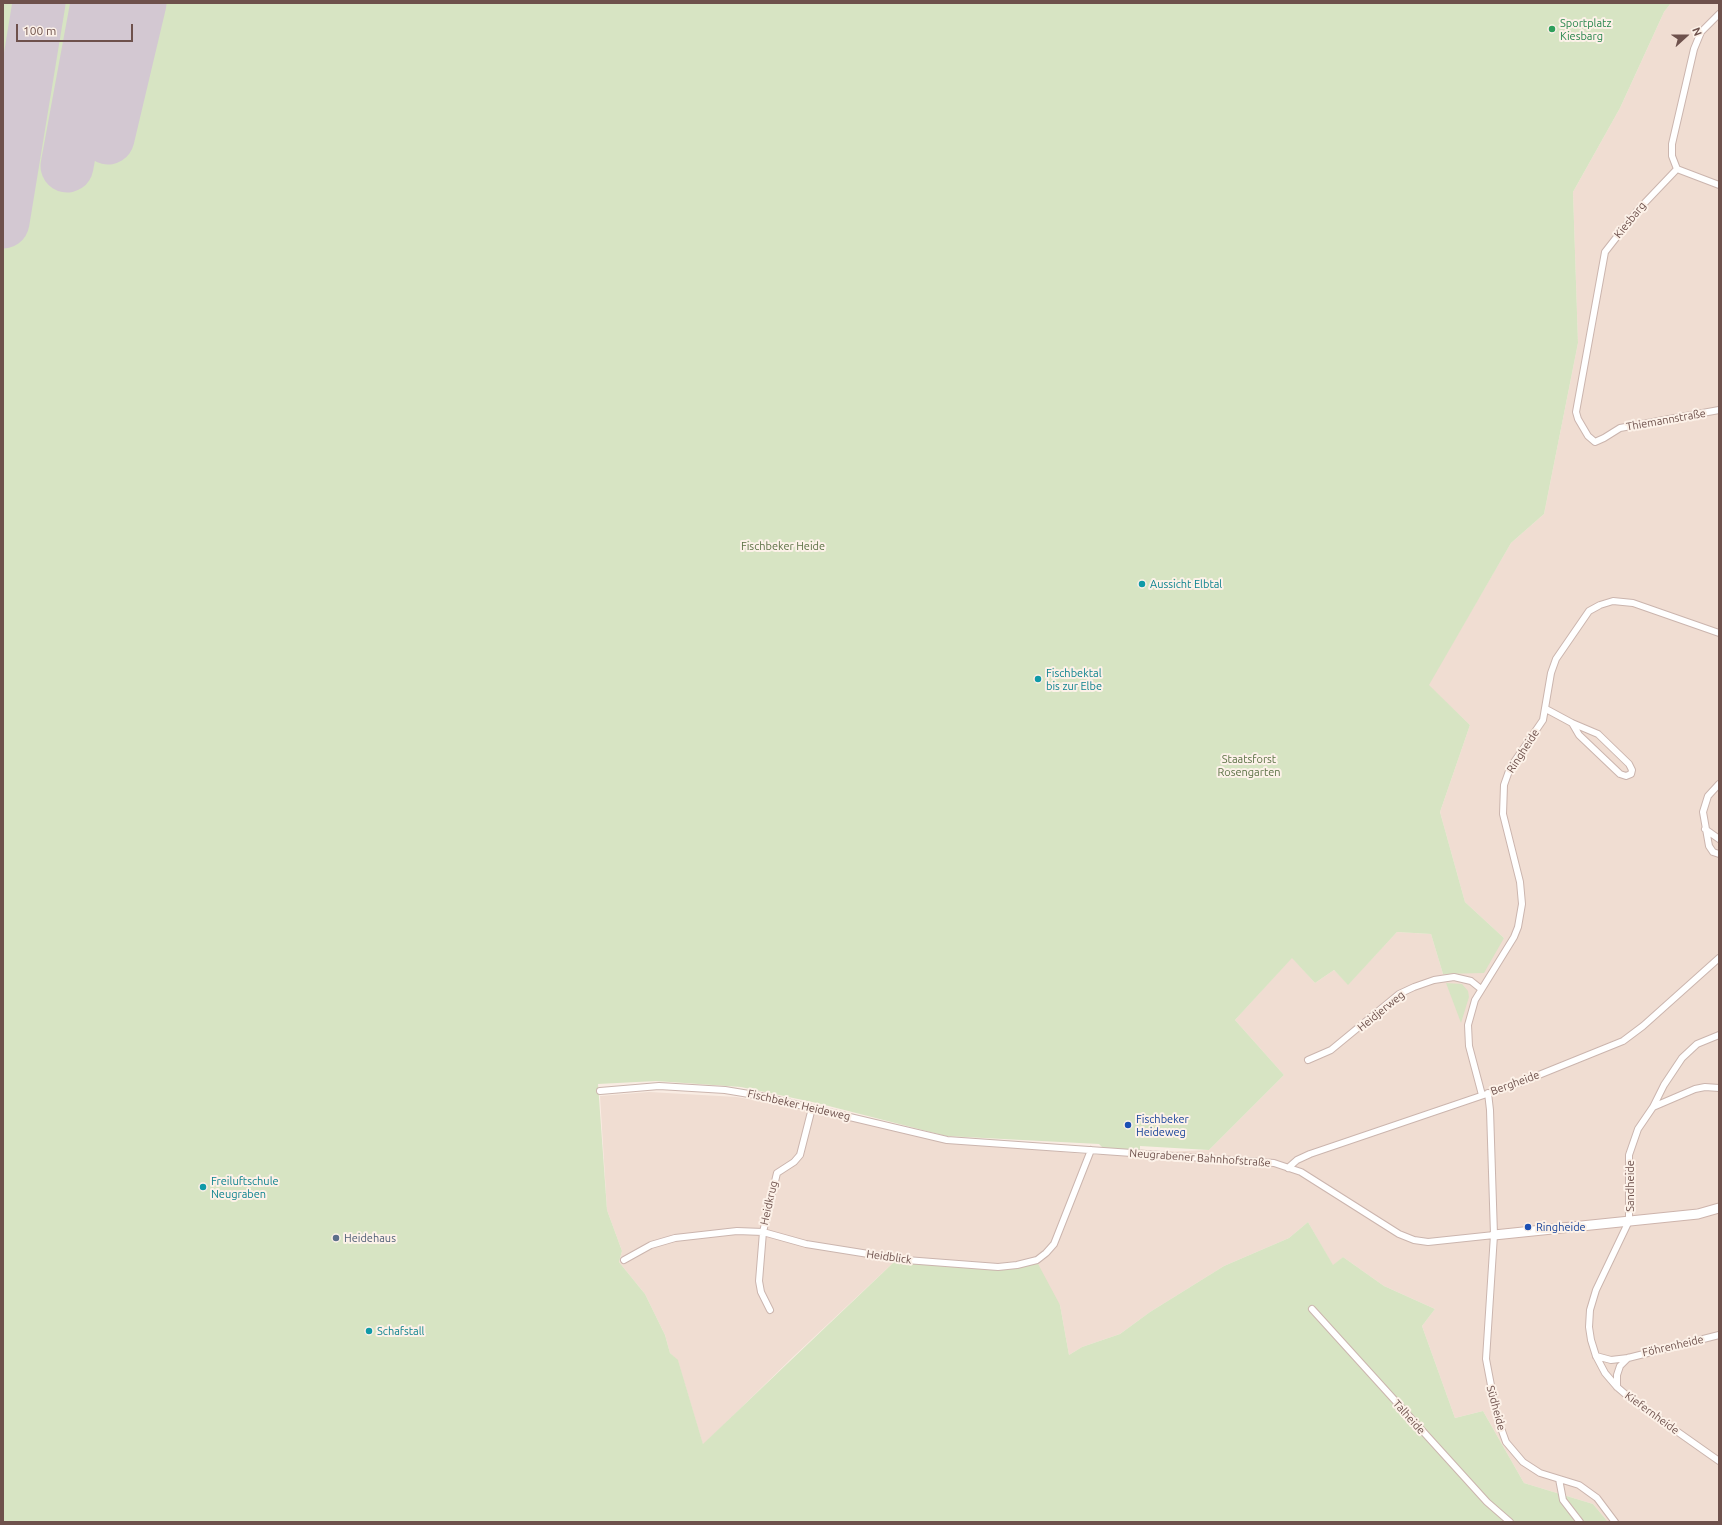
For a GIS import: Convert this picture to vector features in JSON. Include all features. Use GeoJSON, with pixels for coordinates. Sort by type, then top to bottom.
{"type":"FeatureCollection","features":[{"type":"Feature","properties":{"kind":"street"},"geometry":{"type":"LineString","coordinates":[[1719,14],[1701,32],[1694,49],[1672,144],[1672,156],[1677,169],[1719,185]]}},
{"type":"Feature","properties":{"kind":"street","name":"Kiesbarg"},"geometry":{"type":"LineString","coordinates":[[1592,441],[1578,419],[1576,412],[1605,252],[1636,211],[1677,169]]}},
{"type":"Feature","properties":{"kind":"street","name":"Thiemannstraße"},"geometry":{"type":"LineString","coordinates":[[1592,441],[1595,442],[1602,439],[1623,427],[1719,410]]}},
{"type":"Feature","properties":{"kind":"street","name":"Ringheide"},"geometry":{"type":"LineString","coordinates":[[1494,1235],[1490,1110],[1467,1036],[1473,1006],[1481,989],[1512,942],[1521,914],[1520,882],[1502,814],[1504,785],[1510,768],[1539,728],[1546,709],[1551,672],[1556,659],[1585,616],[1598,606],[1618,601],[1633,603],[1719,633]]}},
{"type":"Feature","properties":{"kind":"street"},"geometry":{"type":"LineString","coordinates":[[1546,709],[1572,723],[1598,734],[1630,764],[1632,770],[1631,774],[1626,776],[1620,774],[1579,735],[1572,723]]}},
{"type":"Feature","properties":{"kind":"street"},"geometry":{"type":"LineString","coordinates":[[1719,784],[1710,792],[1705,801],[1703,812],[1705,829],[1711,849],[1715,854],[1719,854]]}},
{"type":"Feature","properties":{"kind":"street"},"geometry":{"type":"LineString","coordinates":[[1705,829],[1719,839]]}},
{"type":"Feature","properties":{"kind":"street","name":"Bergheide"},"geometry":{"type":"LineString","coordinates":[[1288,1168],[1297,1160],[1310,1154],[1577,1061],[1623,1041],[1643,1026],[1719,958]]}},
{"type":"Feature","properties":{"kind":"street","name":"Heidjerweg"},"geometry":{"type":"LineString","coordinates":[[1308,1060],[1331,1050],[1399,994],[1414,987],[1434,980],[1454,978],[1471,981],[1481,989]]}},
{"type":"Feature","properties":{"kind":"street","name":"Sandheide"},"geometry":{"type":"LineString","coordinates":[[1629,1222],[1630,1148],[1638,1129],[1654,1107],[1664,1085],[1682,1058],[1697,1044],[1719,1034]]}},
{"type":"Feature","properties":{"kind":"street","name":"Fischbeker Heideweg"},"geometry":{"type":"LineString","coordinates":[[600,1091],[659,1086],[725,1090],[761,1096],[947,1140],[1091,1150]]}},
{"type":"Feature","properties":{"kind":"street"},"geometry":{"type":"LineString","coordinates":[[1654,1107],[1695,1089],[1705,1087],[1719,1088]]}},
{"type":"Feature","properties":{"kind":"street","name":"Heidkrug"},"geometry":{"type":"LineString","coordinates":[[770,1310],[759,1287],[763,1232],[777,1173],[794,1162],[800,1155],[812,1108]]}},
{"type":"Feature","properties":{"kind":"street","name":"Neugrabener Bahnhofstraße"},"geometry":{"type":"LineString","coordinates":[[1091,1150],[1274,1163],[1301,1172],[1399,1234],[1414,1240],[1428,1242],[1698,1214],[1719,1208]]}},
{"type":"Feature","properties":{"kind":"street","name":"Heidblick"},"geometry":{"type":"LineString","coordinates":[[624,1260],[651,1245],[675,1238],[725,1231],[763,1232],[806,1244],[906,1260],[998,1267],[1018,1265],[1037,1260],[1054,1244],[1091,1150]]}},
{"type":"Feature","properties":{"kind":"street","name":"Kiefernheide"},"geometry":{"type":"LineString","coordinates":[[1629,1222],[1596,1290],[1590,1310],[1590,1340],[1596,1356],[1605,1373],[1616,1386],[1631,1399],[1719,1461]]}},
{"type":"Feature","properties":{"kind":"street","name":"Südheide"},"geometry":{"type":"LineString","coordinates":[[1494,1235],[1486,1359],[1497,1417],[1506,1442],[1523,1462],[1540,1473],[1579,1485],[1597,1498],[1615,1522]]}},
{"type":"Feature","properties":{"kind":"street","name":"Talheide"},"geometry":{"type":"LineString","coordinates":[[1312,1309],[1482,1496],[1510,1522]]}},
{"type":"Feature","properties":{"kind":"street","name":"Föhrenheide"},"geometry":{"type":"LineString","coordinates":[[1596,1356],[1611,1360],[1628,1358],[1719,1335]]}},
{"type":"Feature","properties":{"kind":"street","name":"Föhrenheide"},"geometry":{"type":"LineString","coordinates":[[1616,1386],[1620,1366],[1628,1358]]}},
{"type":"Feature","properties":{"kind":"street"},"geometry":{"type":"LineString","coordinates":[[1559,1479],[1563,1500],[1580,1522]]}},
{"type":"Feature","properties":{"kind":"shaded area"},"geometry":{"type":"Polygon","coordinates":[[[1671,3],[1719,3],[1719,1522],[1608,1522],[1593,1504],[1524,1483],[1483,1411],[1455,1418],[1422,1326],[1435,1309],[1384,1286],[1343,1257],[1333,1266],[1308,1222],[1289,1238],[1224,1266],[1150,1312],[1120,1334],[1082,1347],[1069,1355],[1060,1305],[1017,1266],[894,1262],[794,1356],[703,1445],[678,1361],[670,1353],[665,1335],[645,1294],[619,1262],[622,1251],[607,1210],[600,1096],[649,1092],[737,1097],[946,1141],[1094,1155],[1209,1150],[1284,1075],[1235,1020],[1292,957],[1315,983],[1334,970],[1348,984],[1397,932],[1431,934],[1443,974],[1504,938],[1465,902],[1440,812],[1470,725],[1428,685],[1511,543],[1544,514],[1578,343],[1573,192],[1620,108],[1664,12],[1671,3]]]}},
{"type":"Feature","properties":{"kind":"green space","name":"Fischbeker Heide"},"geometry":{"type":"Polygon","coordinates":[[[3,3],[1671,3],[1664,12],[1620,108],[1573,192],[1578,343],[1544,514],[1511,543],[1429,685],[1470,725],[1440,812],[1465,902],[1504,938],[1484,973],[1443,974],[1431,934],[1397,932],[1348,985],[1334,970],[1315,983],[1292,958],[1235,1020],[1284,1075],[1209,1150],[1140,1146],[1140,1150],[1103,1148],[1099,1144],[946,1136],[817,1103],[741,1087],[656,1081],[598,1084],[607,1210],[622,1251],[619,1262],[645,1294],[665,1335],[670,1353],[678,1360],[703,1444],[894,1262],[999,1268],[1037,1262],[1060,1305],[1069,1355],[1082,1347],[1120,1334],[1150,1312],[1224,1266],[1289,1238],[1308,1222],[1333,1265],[1343,1257],[1384,1286],[1435,1309],[1422,1326],[1455,1418],[1483,1411],[1524,1483],[1593,1504],[1608,1522],[3,1522],[3,3]]]}},
{"type":"Feature","properties":{"kind":"green space"},"geometry":{"type":"Polygon","coordinates":[[[1446,983],[1462,984],[1468,991],[1469,997],[1461,1023],[1446,983]]]}},
{"type":"Feature","properties":{"kind":"runway"},"geometry":{"type":"LineString","coordinates":[[3,222],[39,3]]}},
{"type":"Feature","properties":{"kind":"runway"},"geometry":{"type":"LineString","coordinates":[[67,166],[97,3]]}},
{"type":"Feature","properties":{"kind":"runway"},"geometry":{"type":"LineString","coordinates":[[108,138],[140,3]]}},
{"type":"Feature","properties":{"kind":"place","name":"Sportplatz Kiesbarg"},"geometry":{"type":"Point","coordinates":[1552,29]}},
{"type":"Feature","properties":{"kind":"place","name":"Aussicht Elbtal"},"geometry":{"type":"Point","coordinates":[1142,584]}},
{"type":"Feature","properties":{"kind":"place","name":"Fischbektal bis zur Elbe"},"geometry":{"type":"Point","coordinates":[1038,679]}},
{"type":"Feature","properties":{"kind":"place","name":"Fischbeker Heideweg"},"geometry":{"type":"Point","coordinates":[1128,1125]}},
{"type":"Feature","properties":{"kind":"place","name":"Freiluftschule Neugraben"},"geometry":{"type":"Point","coordinates":[203,1187]}},
{"type":"Feature","properties":{"kind":"place","name":"Ringheide"},"geometry":{"type":"Point","coordinates":[1528,1227]}},
{"type":"Feature","properties":{"kind":"place","name":"Heidehaus"},"geometry":{"type":"Point","coordinates":[336,1238]}},
{"type":"Feature","properties":{"kind":"place","name":"Schafstall"},"geometry":{"type":"Point","coordinates":[369,1331]}},
{"type":"Feature","properties":{"kind":"park label","name":"Staatsforst Rosengarten"},"geometry":{"type":"Point","coordinates":[1249,765]}}]}
